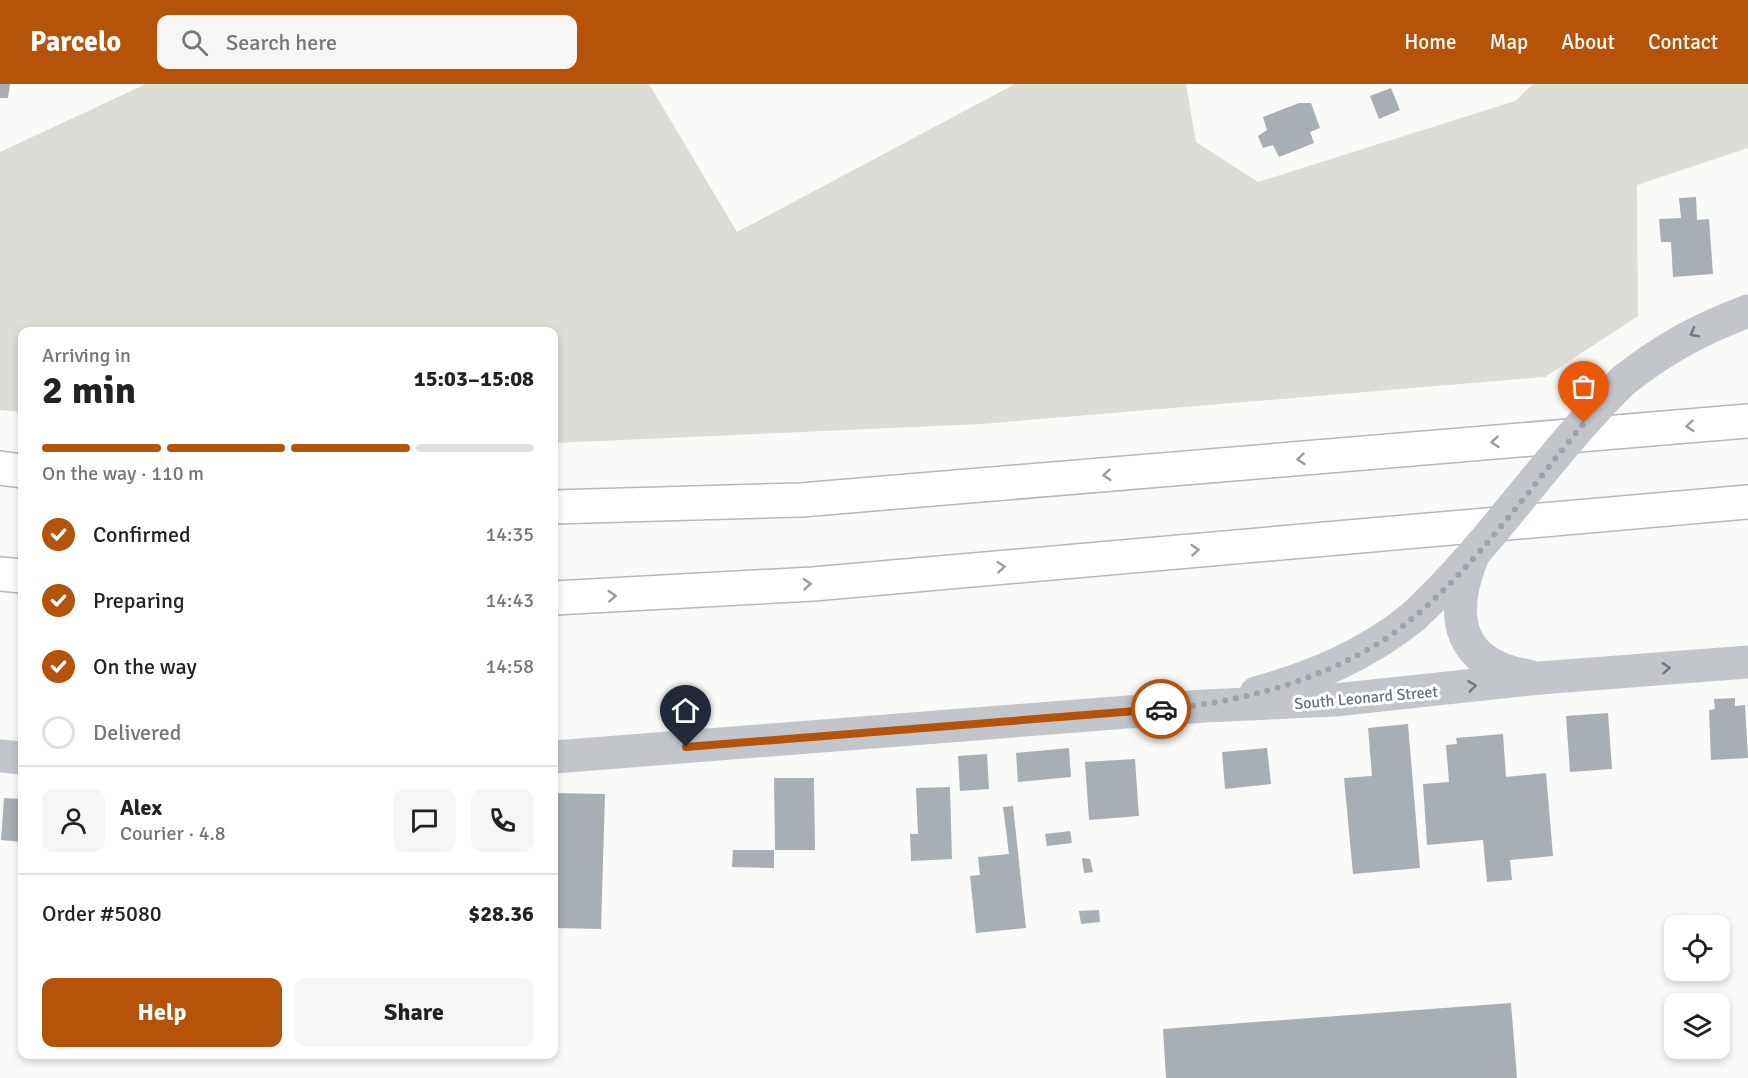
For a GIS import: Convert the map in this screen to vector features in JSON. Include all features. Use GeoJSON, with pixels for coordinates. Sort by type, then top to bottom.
{"type":"FeatureCollection","features":[{"type":"Feature","properties":{"kind":"highway"},"geometry":{"type":"LineString","coordinates":[[558,507],[801,500],[1748,421]]}},
{"type":"Feature","properties":{"kind":"highway"},"geometry":{"type":"LineString","coordinates":[[0,468],[18,470]]}},
{"type":"Feature","properties":{"kind":"highway"},"geometry":{"type":"LineString","coordinates":[[558,598],[813,584],[1748,502]]}},
{"type":"Feature","properties":{"kind":"highway"},"geometry":{"type":"LineString","coordinates":[[1622,513],[1748,512]]}},
{"type":"Feature","properties":{"kind":"highway"},"geometry":{"type":"LineString","coordinates":[[0,574],[18,576]]}},
{"type":"Feature","properties":{"kind":"street"},"geometry":{"type":"LineString","coordinates":[[1204,706],[1278,687],[1337,665],[1389,636],[1413,617],[1472,558],[1584,423],[1624,380],[1661,351],[1706,327],[1748,311]]}},
{"type":"Feature","properties":{"kind":"street"},"geometry":{"type":"LineString","coordinates":[[1472,558],[1462,583],[1459,604],[1461,626],[1468,644],[1483,659],[1500,670],[1540,678]]}},
{"type":"Feature","properties":{"kind":"street","name":"South Leonard Street"},"geometry":{"type":"LineString","coordinates":[[558,758],[1204,706],[1335,700],[1540,678],[1748,662]]}},
{"type":"Feature","properties":{"kind":"street"},"geometry":{"type":"LineString","coordinates":[[0,756],[18,758]]}},
{"type":"Feature","properties":{"kind":"shaded area"},"geometry":{"type":"Polygon","coordinates":[[[146,84],[649,84],[737,232],[1015,84],[1186,84],[1196,142],[1258,182],[1515,101],[1533,84],[1748,84],[1748,148],[1637,185],[1638,316],[1545,377],[981,424],[558,443],[558,327],[18,327],[18,412],[0,410],[0,152],[146,84]]]}},
{"type":"Feature","properties":{"kind":"building"},"geometry":{"type":"Polygon","coordinates":[[[0,84],[10,84],[8,98],[0,98],[0,84]]]}},
{"type":"Feature","properties":{"kind":"building"},"geometry":{"type":"Polygon","coordinates":[[[1391,88],[1400,110],[1379,119],[1370,96],[1391,88]]]}},
{"type":"Feature","properties":{"kind":"building"},"geometry":{"type":"Polygon","coordinates":[[[1299,103],[1311,103],[1320,128],[1310,132],[1314,143],[1279,157],[1273,145],[1263,148],[1258,136],[1267,130],[1263,117],[1299,103]]]}},
{"type":"Feature","properties":{"kind":"building"},"geometry":{"type":"Polygon","coordinates":[[[1696,197],[1697,220],[1709,219],[1713,274],[1673,277],[1671,242],[1661,242],[1659,219],[1681,218],[1679,198],[1696,197]]]}},
{"type":"Feature","properties":{"kind":"building"},"geometry":{"type":"Polygon","coordinates":[[[1735,698],[1735,706],[1745,705],[1748,758],[1711,760],[1709,710],[1715,709],[1714,699],[1735,698]]]}},
{"type":"Feature","properties":{"kind":"building"},"geometry":{"type":"Polygon","coordinates":[[[1608,713],[1612,769],[1570,772],[1566,716],[1608,713]]]}},
{"type":"Feature","properties":{"kind":"building"},"geometry":{"type":"Polygon","coordinates":[[[1408,724],[1420,868],[1353,874],[1344,778],[1372,776],[1368,728],[1408,724]]]}},
{"type":"Feature","properties":{"kind":"building"},"geometry":{"type":"Polygon","coordinates":[[[1503,734],[1506,777],[1546,773],[1553,856],[1510,860],[1512,880],[1487,882],[1483,840],[1427,845],[1423,784],[1449,782],[1446,745],[1457,744],[1456,738],[1503,734]]]}},
{"type":"Feature","properties":{"kind":"building"},"geometry":{"type":"Polygon","coordinates":[[[1069,748],[1071,777],[1018,782],[1016,753],[1069,748]]]}},
{"type":"Feature","properties":{"kind":"building"},"geometry":{"type":"Polygon","coordinates":[[[1267,748],[1271,784],[1225,789],[1222,752],[1267,748]]]}},
{"type":"Feature","properties":{"kind":"building"},"geometry":{"type":"Polygon","coordinates":[[[987,754],[989,789],[960,791],[958,756],[987,754]]]}},
{"type":"Feature","properties":{"kind":"building"},"geometry":{"type":"Polygon","coordinates":[[[1135,759],[1139,816],[1089,820],[1085,762],[1135,759]]]}},
{"type":"Feature","properties":{"kind":"building"},"geometry":{"type":"Polygon","coordinates":[[[774,778],[814,778],[815,850],[775,850],[774,778]]]}},
{"type":"Feature","properties":{"kind":"building"},"geometry":{"type":"Polygon","coordinates":[[[950,787],[952,859],[911,861],[910,834],[918,834],[916,788],[950,787]]]}},
{"type":"Feature","properties":{"kind":"building"},"geometry":{"type":"Polygon","coordinates":[[[558,793],[605,794],[601,929],[558,928],[558,793]]]}},
{"type":"Feature","properties":{"kind":"building"},"geometry":{"type":"Polygon","coordinates":[[[4,798],[18,799],[18,842],[1,840],[4,798]]]}},
{"type":"Feature","properties":{"kind":"building"},"geometry":{"type":"Polygon","coordinates":[[[1013,806],[1026,928],[976,933],[970,876],[980,875],[978,857],[1009,854],[1003,807],[1013,806]]]}},
{"type":"Feature","properties":{"kind":"building"},"geometry":{"type":"Polygon","coordinates":[[[1070,831],[1072,843],[1047,846],[1045,834],[1070,831]]]}},
{"type":"Feature","properties":{"kind":"building"},"geometry":{"type":"Polygon","coordinates":[[[733,850],[774,850],[774,868],[732,867],[733,850]]]}},
{"type":"Feature","properties":{"kind":"building"},"geometry":{"type":"Polygon","coordinates":[[[1082,858],[1090,859],[1093,872],[1084,873],[1082,858]]]}},
{"type":"Feature","properties":{"kind":"building"},"geometry":{"type":"Polygon","coordinates":[[[1099,910],[1100,922],[1081,924],[1079,911],[1099,910]]]}},
{"type":"Feature","properties":{"kind":"building"},"geometry":{"type":"Polygon","coordinates":[[[1511,1003],[1517,1078],[1166,1078],[1163,1029],[1511,1003]]]}},
{"type":"Feature","properties":{"kind":"way so far"},"geometry":{"type":"LineString","coordinates":[[1161,709],[1204,706],[1278,687],[1337,665],[1389,636],[1443,589],[1472,558],[1584,423]]}},
{"type":"Feature","properties":{"kind":"route"},"geometry":{"type":"LineString","coordinates":[[686,747],[1161,709]]}}]}
